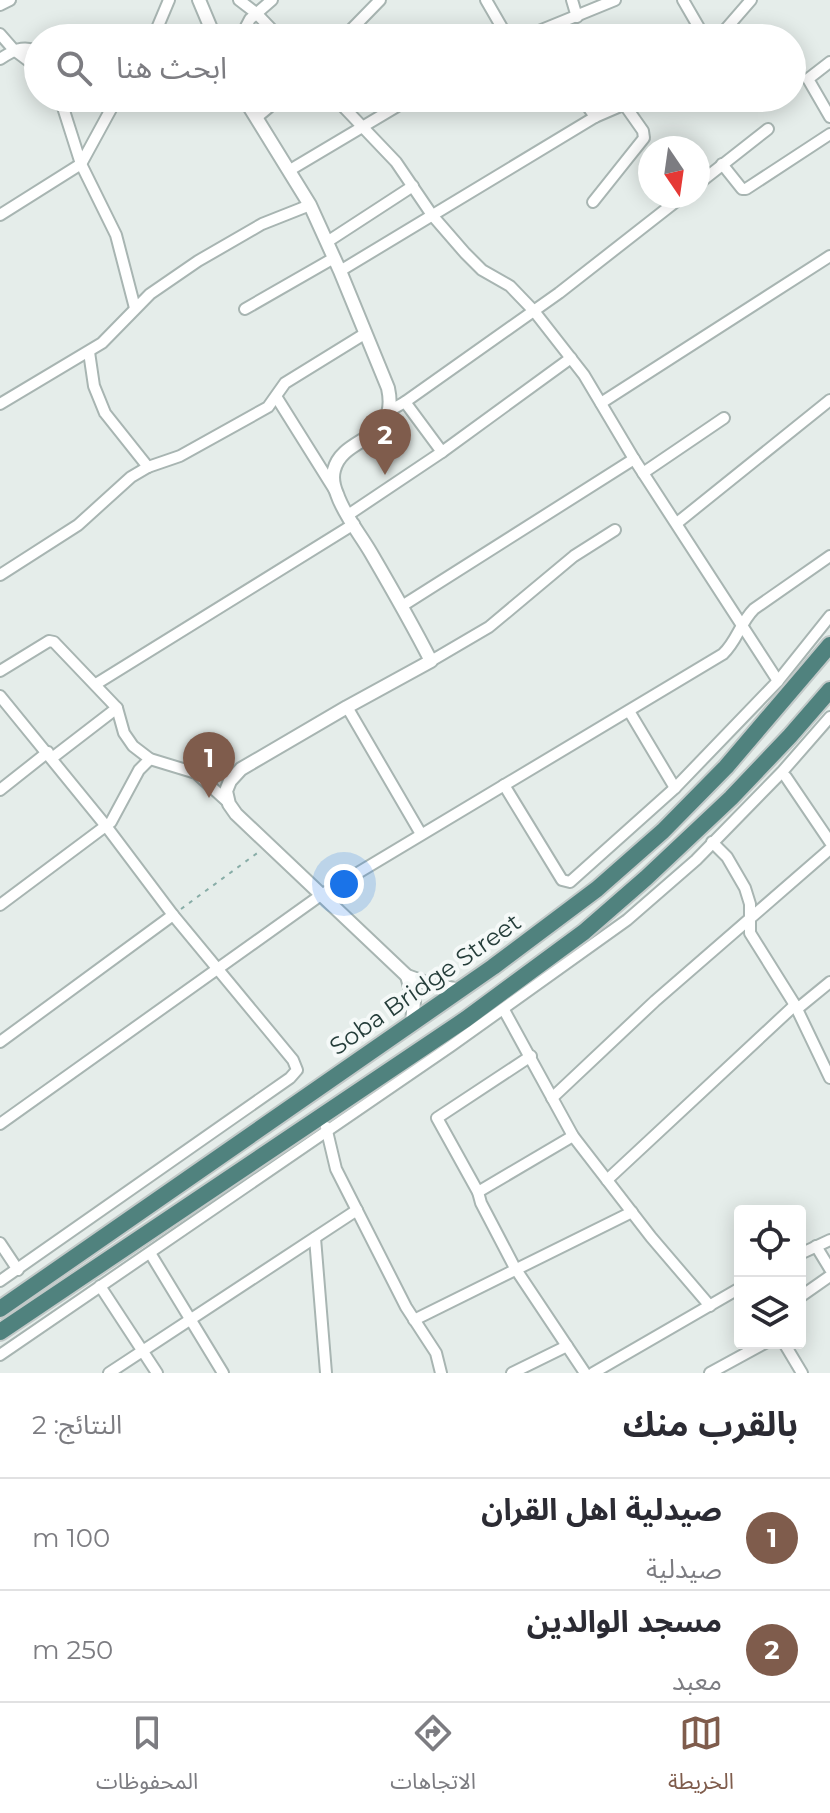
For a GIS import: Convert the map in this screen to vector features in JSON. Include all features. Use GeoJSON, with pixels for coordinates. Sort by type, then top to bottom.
{"type":"FeatureCollection","features":[{"type":"Feature","properties":{"kind":"highway","name":"Soba Bridge Street"},"geometry":{"type":"LineString","coordinates":[[0,1309],[460,990],[597,889],[734,758],[830,645]]}},
{"type":"Feature","properties":{"kind":"highway","name":"Soba Bridge Street"},"geometry":{"type":"LineString","coordinates":[[0,1332],[484,1006],[584,932],[710,817],[790,736],[830,690]]}},
{"type":"Feature","properties":{"kind":"highway"},"geometry":{"type":"LineString","coordinates":[[693,800],[710,817]]}},
{"type":"Feature","properties":{"kind":"street"},"geometry":{"type":"LineString","coordinates":[[0,5],[10,0]]}},
{"type":"Feature","properties":{"kind":"street"},"geometry":{"type":"LineString","coordinates":[[159,24],[169,0]]}},
{"type":"Feature","properties":{"kind":"street"},"geometry":{"type":"LineString","coordinates":[[199,0],[209,24]]}},
{"type":"Feature","properties":{"kind":"street"},"geometry":{"type":"LineString","coordinates":[[239,0],[267,24]]}},
{"type":"Feature","properties":{"kind":"street"},"geometry":{"type":"LineString","coordinates":[[247,24],[272,0]]}},
{"type":"Feature","properties":{"kind":"street"},"geometry":{"type":"LineString","coordinates":[[357,24],[380,0]]}},
{"type":"Feature","properties":{"kind":"street"},"geometry":{"type":"LineString","coordinates":[[486,0],[500,24]]}},
{"type":"Feature","properties":{"kind":"street"},"geometry":{"type":"LineString","coordinates":[[572,0],[577,17]]}},
{"type":"Feature","properties":{"kind":"street"},"geometry":{"type":"LineString","coordinates":[[563,24],[615,0]]}},
{"type":"Feature","properties":{"kind":"street"},"geometry":{"type":"LineString","coordinates":[[683,0],[697,24]]}},
{"type":"Feature","properties":{"kind":"street"},"geometry":{"type":"LineString","coordinates":[[730,24],[751,0]]}},
{"type":"Feature","properties":{"kind":"street"},"geometry":{"type":"LineString","coordinates":[[0,34],[24,58]]}},
{"type":"Feature","properties":{"kind":"street"},"geometry":{"type":"LineString","coordinates":[[0,59],[24,47]]}},
{"type":"Feature","properties":{"kind":"street"},"geometry":{"type":"LineString","coordinates":[[830,62],[808,79],[830,117]]}},
{"type":"Feature","properties":{"kind":"street"},"geometry":{"type":"LineString","coordinates":[[64,112],[81,164],[116,235],[135,308]]}},
{"type":"Feature","properties":{"kind":"street"},"geometry":{"type":"LineString","coordinates":[[0,215],[81,164],[109,112]]}},
{"type":"Feature","properties":{"kind":"street"},"geometry":{"type":"LineString","coordinates":[[252,112],[310,205],[388,388],[389,411],[380,428],[336,464],[333,474],[335,491]]}},
{"type":"Feature","properties":{"kind":"street"},"geometry":{"type":"LineString","coordinates":[[256,118],[263,112]]}},
{"type":"Feature","properties":{"kind":"street"},"geometry":{"type":"LineString","coordinates":[[348,112],[391,156],[432,215],[482,270],[510,286],[534,311],[594,387],[634,459],[778,681]]}},
{"type":"Feature","properties":{"kind":"street"},"geometry":{"type":"LineString","coordinates":[[290,170],[389,112]]}},
{"type":"Feature","properties":{"kind":"street"},"geometry":{"type":"LineString","coordinates":[[592,112],[595,117]]}},
{"type":"Feature","properties":{"kind":"street"},"geometry":{"type":"LineString","coordinates":[[340,271],[606,112]]}},
{"type":"Feature","properties":{"kind":"street"},"geometry":{"type":"LineString","coordinates":[[593,202],[644,138],[643,131],[630,112]]}},
{"type":"Feature","properties":{"kind":"street"},"geometry":{"type":"LineString","coordinates":[[710,174],[768,129]]}},
{"type":"Feature","properties":{"kind":"street"},"geometry":{"type":"LineString","coordinates":[[722,164],[744,190],[830,134]]}},
{"type":"Feature","properties":{"kind":"street"},"geometry":{"type":"LineString","coordinates":[[327,242],[413,186]]}},
{"type":"Feature","properties":{"kind":"street"},"geometry":{"type":"LineString","coordinates":[[0,404],[89,352],[171,278],[262,224],[310,205]]}},
{"type":"Feature","properties":{"kind":"street"},"geometry":{"type":"LineString","coordinates":[[389,411],[534,311],[667,208]]}},
{"type":"Feature","properties":{"kind":"street"},"geometry":{"type":"LineString","coordinates":[[601,403],[830,256]]}},
{"type":"Feature","properties":{"kind":"street"},"geometry":{"type":"LineString","coordinates":[[245,309],[334,258]]}},
{"type":"Feature","properties":{"kind":"street"},"geometry":{"type":"LineString","coordinates":[[0,575],[78,525],[123,483],[148,467],[180,456],[268,407],[285,383],[366,333]]}},
{"type":"Feature","properties":{"kind":"street"},"geometry":{"type":"LineString","coordinates":[[89,352],[94,386],[105,413],[148,467]]}},
{"type":"Feature","properties":{"kind":"street"},"geometry":{"type":"LineString","coordinates":[[96,684],[351,520],[571,358]]}},
{"type":"Feature","properties":{"kind":"street"},"geometry":{"type":"LineString","coordinates":[[277,398],[335,491],[431,661]]}},
{"type":"Feature","properties":{"kind":"street"},"geometry":{"type":"LineString","coordinates":[[677,523],[830,400]]}},
{"type":"Feature","properties":{"kind":"street"},"geometry":{"type":"LineString","coordinates":[[405,402],[442,452]]}},
{"type":"Feature","properties":{"kind":"street"},"geometry":{"type":"LineString","coordinates":[[643,473],[724,418]]}},
{"type":"Feature","properties":{"kind":"street"},"geometry":{"type":"LineString","coordinates":[[402,606],[634,459]]}},
{"type":"Feature","properties":{"kind":"street"},"geometry":{"type":"LineString","coordinates":[[229,804],[226,791],[237,772],[489,627],[574,556],[615,530]]}},
{"type":"Feature","properties":{"kind":"street"},"geometry":{"type":"LineString","coordinates":[[0,1124],[321,895],[723,654],[754,609],[830,556]]}},
{"type":"Feature","properties":{"kind":"street"},"geometry":{"type":"LineString","coordinates":[[504,785],[567,884],[675,788],[778,681],[830,616]]}},
{"type":"Feature","properties":{"kind":"street"},"geometry":{"type":"LineString","coordinates":[[0,671],[49,641],[54,642],[117,708],[126,738],[150,759],[189,769],[407,976],[426,984],[460,990]]}},
{"type":"Feature","properties":{"kind":"street"},"geometry":{"type":"LineString","coordinates":[[0,696],[50,755],[173,915],[293,1060],[297,1070],[290,1078],[0,1281]]}},
{"type":"Feature","properties":{"kind":"street"},"geometry":{"type":"LineString","coordinates":[[347,707],[421,834]]}},
{"type":"Feature","properties":{"kind":"street"},"geometry":{"type":"LineString","coordinates":[[0,790],[117,708]]}},
{"type":"Feature","properties":{"kind":"street"},"geometry":{"type":"LineString","coordinates":[[629,711],[675,788]]}},
{"type":"Feature","properties":{"kind":"street"},"geometry":{"type":"LineString","coordinates":[[715,844],[830,717]]}},
{"type":"Feature","properties":{"kind":"street"},"geometry":{"type":"LineString","coordinates":[[0,1355],[504,1010],[627,920],[681,875],[786,777],[830,727]]}},
{"type":"Feature","properties":{"kind":"street"},"geometry":{"type":"LineString","coordinates":[[0,905],[115,818],[135,776],[150,759]]}},
{"type":"Feature","properties":{"kind":"street"},"geometry":{"type":"LineString","coordinates":[[786,777],[830,842]]}},
{"type":"Feature","properties":{"kind":"street"},"geometry":{"type":"LineString","coordinates":[[715,844],[733,866],[749,896],[750,933],[796,1007],[830,1078]]}},
{"type":"Feature","properties":{"kind":"street"},"geometry":{"type":"LineString","coordinates":[[552,1098],[655,1001],[830,849]]}},
{"type":"Feature","properties":{"kind":"street"},"geometry":{"type":"LineString","coordinates":[[0,1042],[173,915]]}},
{"type":"Feature","properties":{"kind":"street"},"geometry":{"type":"LineString","coordinates":[[407,976],[414,1001],[412,1023]]}},
{"type":"Feature","properties":{"kind":"street"},"geometry":{"type":"LineString","coordinates":[[607,1180],[796,1007],[830,982]]}},
{"type":"Feature","properties":{"kind":"street"},"geometry":{"type":"LineString","coordinates":[[504,1010],[573,1136],[710,1306]]}},
{"type":"Feature","properties":{"kind":"street"},"geometry":{"type":"LineString","coordinates":[[531,1056],[437,1118],[515,1268],[585,1373]]}},
{"type":"Feature","properties":{"kind":"street"},"geometry":{"type":"LineString","coordinates":[[324,1114],[336,1169],[414,1320],[436,1353],[441,1373]]}},
{"type":"Feature","properties":{"kind":"street"},"geometry":{"type":"LineString","coordinates":[[478,1192],[573,1136]]}},
{"type":"Feature","properties":{"kind":"street"},"geometry":{"type":"LineString","coordinates":[[109,1373],[357,1210]]}},
{"type":"Feature","properties":{"kind":"street"},"geometry":{"type":"LineString","coordinates":[[414,1320],[632,1212]]}},
{"type":"Feature","properties":{"kind":"street"},"geometry":{"type":"LineString","coordinates":[[315,1238],[326,1373]]}},
{"type":"Feature","properties":{"kind":"street"},"geometry":{"type":"LineString","coordinates":[[806,1251],[830,1240]]}},
{"type":"Feature","properties":{"kind":"street"},"geometry":{"type":"LineString","coordinates":[[0,1243],[18,1270]]}},
{"type":"Feature","properties":{"kind":"street"},"geometry":{"type":"LineString","coordinates":[[816,1246],[830,1269]]}},
{"type":"Feature","properties":{"kind":"street"},"geometry":{"type":"LineString","coordinates":[[150,1253],[223,1373]]}},
{"type":"Feature","properties":{"kind":"street"},"geometry":{"type":"LineString","coordinates":[[806,1293],[830,1276]]}},
{"type":"Feature","properties":{"kind":"street"},"geometry":{"type":"LineString","coordinates":[[100,1286],[157,1373]]}},
{"type":"Feature","properties":{"kind":"street"},"geometry":{"type":"LineString","coordinates":[[593,1373],[734,1292]]}},
{"type":"Feature","properties":{"kind":"street"},"geometry":{"type":"LineString","coordinates":[[512,1373],[567,1346]]}},
{"type":"Feature","properties":{"kind":"street"},"geometry":{"type":"LineString","coordinates":[[710,1373],[754,1349]]}},
{"type":"Feature","properties":{"kind":"street"},"geometry":{"type":"LineString","coordinates":[[788,1349],[802,1373]]}},
{"type":"Feature","properties":{"kind":"path"},"geometry":{"type":"LineString","coordinates":[[173,915],[267,845]]}},
{"type":"Feature","properties":{"kind":"place","name":"مسجد الوالدين"},"geometry":{"type":"Point","coordinates":[385,475]}},
{"type":"Feature","properties":{"kind":"place","name":"صيدلية اهل القران"},"geometry":{"type":"Point","coordinates":[209,798]}}]}
